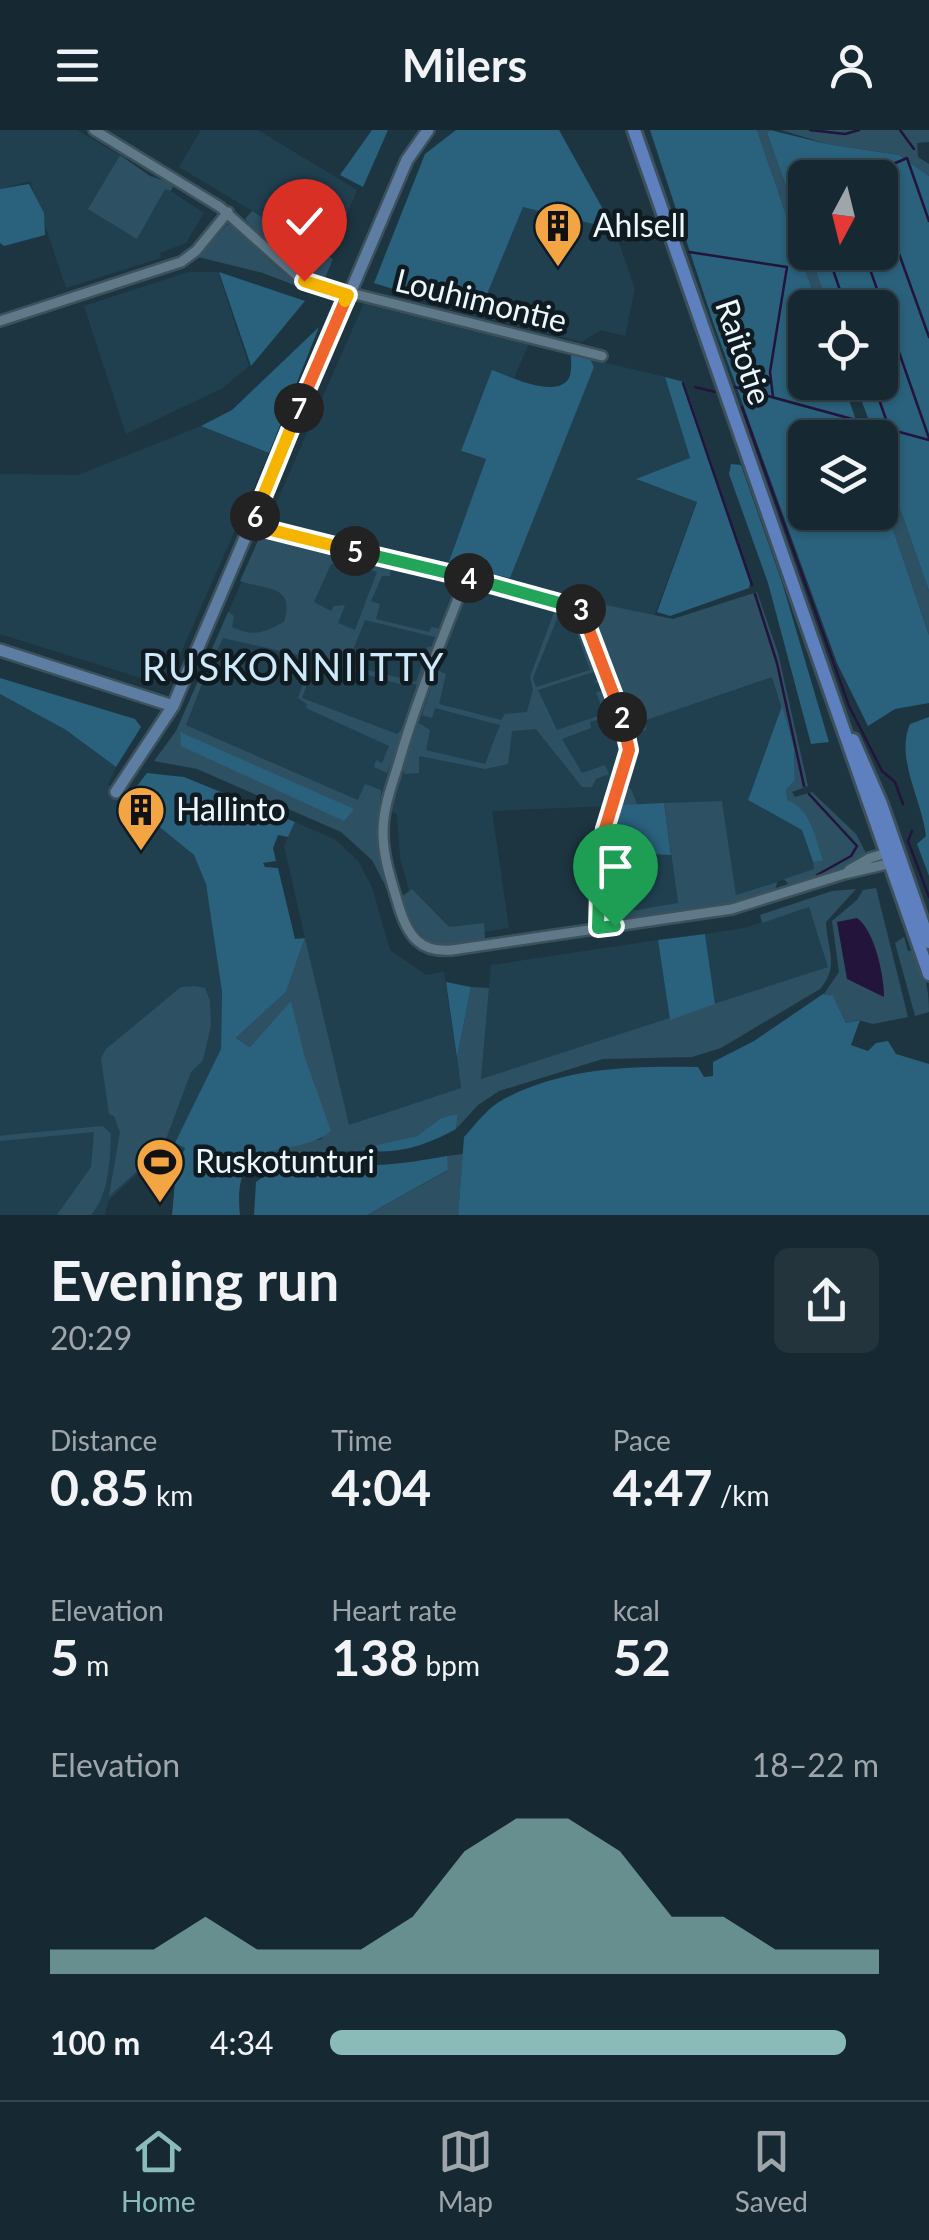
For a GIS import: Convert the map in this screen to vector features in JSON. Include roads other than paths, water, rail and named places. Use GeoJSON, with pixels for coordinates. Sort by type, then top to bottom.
{"type":"FeatureCollection","features":[{"type":"Feature","properties":{"kind":"main road","name":"Raitotie"},"geometry":{"type":"LineString","coordinates":[[634,130],[837,706],[864,763],[929,974]]}},
{"type":"Feature","properties":{"kind":"main road","name":"Raitotie"},"geometry":{"type":"LineString","coordinates":[[893,857],[929,942]]}},
{"type":"Feature","properties":{"kind":"street","name":"Louhimontie"},"geometry":{"type":"LineString","coordinates":[[94,130],[228,212],[292,274],[348,295],[602,356]]}},
{"type":"Feature","properties":{"kind":"street"},"geometry":{"type":"LineString","coordinates":[[116,792],[173,706],[407,160],[428,130]]}},
{"type":"Feature","properties":{"kind":"street"},"geometry":{"type":"LineString","coordinates":[[0,320],[181,262],[196,251],[228,212]]}},
{"type":"Feature","properties":{"kind":"street"},"geometry":{"type":"LineString","coordinates":[[251,525],[574,604],[587,617],[630,738],[600,854],[598,928]]}},
{"type":"Feature","properties":{"kind":"street"},"geometry":{"type":"LineString","coordinates":[[466,578],[409,726],[385,805],[383,836],[388,867],[404,923],[416,942],[428,949],[452,950],[732,909],[844,874],[870,858],[893,857]]}},
{"type":"Feature","properties":{"kind":"street"},"geometry":{"type":"LineString","coordinates":[[0,650],[173,706]]}},
{"type":"Feature","properties":{"kind":"waterway"},"geometry":{"type":"LineString","coordinates":[[810,130],[845,134],[859,130]]}},
{"type":"Feature","properties":{"kind":"waterway"},"geometry":{"type":"LineString","coordinates":[[900,130],[914,149]]}},
{"type":"Feature","properties":{"kind":"waterway"},"geometry":{"type":"LineString","coordinates":[[898,162],[907,158],[929,221]]}},
{"type":"Feature","properties":{"kind":"waterway"},"geometry":{"type":"LineString","coordinates":[[898,251],[929,337]]}},
{"type":"Feature","properties":{"kind":"waterway"},"geometry":{"type":"LineString","coordinates":[[689,252],[787,267],[770,372],[773,397]]}},
{"type":"Feature","properties":{"kind":"waterway"},"geometry":{"type":"LineString","coordinates":[[833,270],[840,290]]}},
{"type":"Feature","properties":{"kind":"waterway"},"geometry":{"type":"LineString","coordinates":[[870,270],[929,438]]}},
{"type":"Feature","properties":{"kind":"waterway"},"geometry":{"type":"LineString","coordinates":[[683,383],[752,585]]}},
{"type":"Feature","properties":{"kind":"waterway"},"geometry":{"type":"LineString","coordinates":[[695,387],[715,392]]}},
{"type":"Feature","properties":{"kind":"waterway"},"geometry":{"type":"LineString","coordinates":[[735,387],[929,440]]}},
{"type":"Feature","properties":{"kind":"waterway"},"geometry":{"type":"LineString","coordinates":[[879,400],[886,420]]}},
{"type":"Feature","properties":{"kind":"waterway"},"geometry":{"type":"LineString","coordinates":[[742,407],[849,706],[882,771],[895,782],[903,804]]}},
{"type":"Feature","properties":{"kind":"waterway"},"geometry":{"type":"LineString","coordinates":[[755,594],[777,663],[804,786]]}},
{"type":"Feature","properties":{"kind":"waterway"},"geometry":{"type":"LineString","coordinates":[[809,794],[857,846],[851,856],[817,875]]}},
{"type":"Feature","properties":{"kind":"waterway"},"geometry":{"type":"LineString","coordinates":[[912,831],[908,841],[929,897]]}},
{"type":"Feature","properties":{"kind":"place","name":"Ahlsell"},"geometry":{"type":"Point","coordinates":[558,268]}},
{"type":"Feature","properties":{"kind":"place","name":"Hallinto"},"geometry":{"type":"Point","coordinates":[141,852]}},
{"type":"Feature","properties":{"kind":"place","name":"Ruskotunturi"},"geometry":{"type":"Point","coordinates":[160,1204]}},
{"type":"Feature","properties":{"kind":"district","name":"RUSKONNIITTY"},"geometry":{"type":"Point","coordinates":[294,668]}}]}
